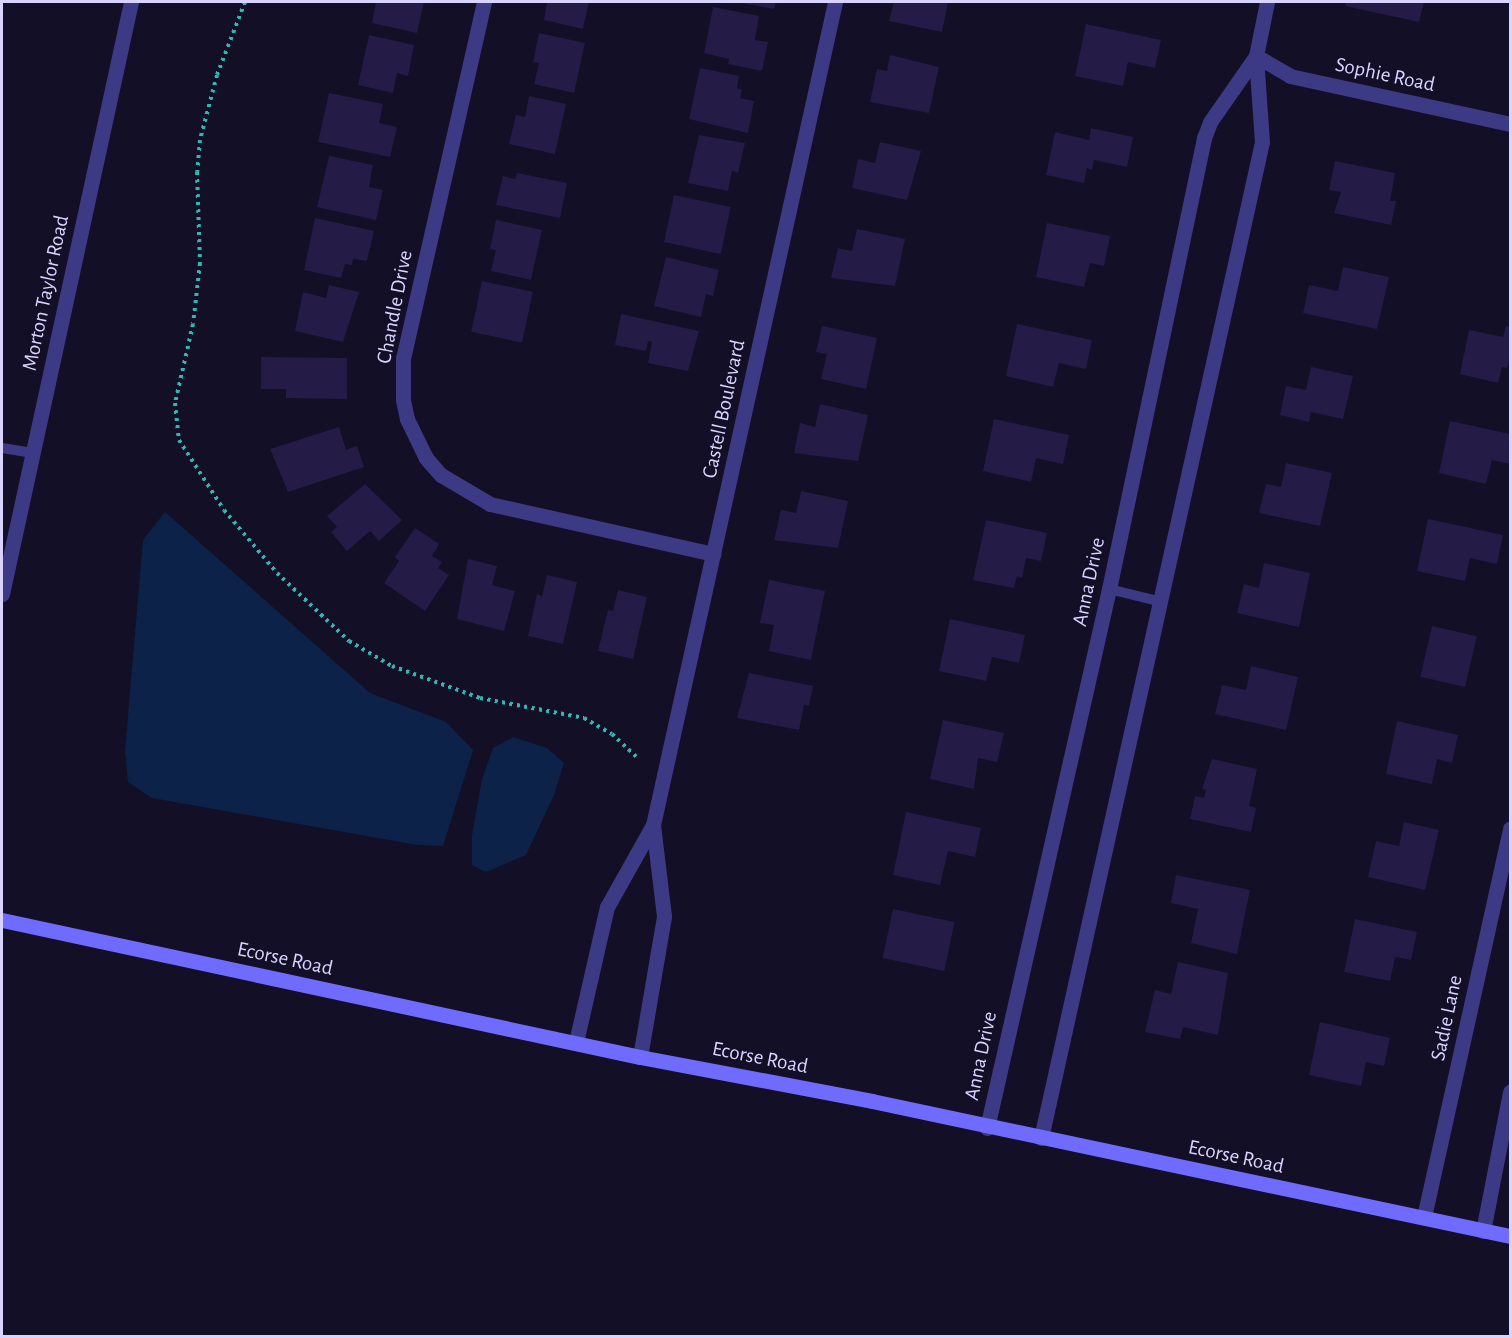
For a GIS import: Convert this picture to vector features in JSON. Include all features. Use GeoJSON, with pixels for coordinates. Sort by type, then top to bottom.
{"type":"FeatureCollection","features":[{"type":"Feature","properties":{"kind":"main road","name":"Ecorse Road"},"geometry":{"type":"LineString","coordinates":[[2,920],[640,1057],[1510,1236]]}},
{"type":"Feature","properties":{"kind":"street","name":"Morton Taylor Road"},"geometry":{"type":"LineString","coordinates":[[2,594],[131,2]]}},
{"type":"Feature","properties":{"kind":"street","name":"Chandle Drive"},"geometry":{"type":"LineString","coordinates":[[484,2],[404,358],[403,400],[411,429],[426,458],[441,475],[490,504],[713,554]]}},
{"type":"Feature","properties":{"kind":"street","name":"Castell Boulevard"},"geometry":{"type":"LineString","coordinates":[[576,1042],[608,907],[653,825],[835,2]]}},
{"type":"Feature","properties":{"kind":"street","name":"Anna Drive"},"geometry":{"type":"LineString","coordinates":[[1041,1138],[1162,602],[1262,142],[1256,56],[1267,2]]}},
{"type":"Feature","properties":{"kind":"street","name":"Anna Drive"},"geometry":{"type":"LineString","coordinates":[[987,1128],[1109,589],[1204,138],[1209,122],[1256,56]]}},
{"type":"Feature","properties":{"kind":"street","name":"Sophie Road"},"geometry":{"type":"LineString","coordinates":[[1256,56],[1290,76],[1510,124]]}},
{"type":"Feature","properties":{"kind":"street","name":"Castell Boulevard"},"geometry":{"type":"LineString","coordinates":[[640,1057],[664,916],[653,825]]}},
{"type":"Feature","properties":{"kind":"street","name":"Sadie Lane"},"geometry":{"type":"LineString","coordinates":[[1424,1217],[1510,828]]}},
{"type":"Feature","properties":{"kind":"street"},"geometry":{"type":"LineString","coordinates":[[1483,1231],[1510,1092]]}},
{"type":"Feature","properties":{"kind":"lane"},"geometry":{"type":"LineString","coordinates":[[2,448],[32,453]]}},
{"type":"Feature","properties":{"kind":"lane"},"geometry":{"type":"LineString","coordinates":[[1109,589],[1162,602]]}},
{"type":"Feature","properties":{"kind":"path"},"geometry":{"type":"LineString","coordinates":[[245,2],[217,75],[200,140],[197,172],[200,263],[193,324],[175,403],[178,440],[224,510],[277,573],[349,641],[392,666],[480,698],[584,718],[612,734],[638,758]]}},
{"type":"Feature","properties":{"kind":"water"},"geometry":{"type":"Polygon","coordinates":[[[165,512],[370,693],[446,722],[473,750],[443,846],[417,845],[152,798],[128,782],[125,751],[143,540],[165,512]]]}},
{"type":"Feature","properties":{"kind":"water"},"geometry":{"type":"Polygon","coordinates":[[[513,737],[547,748],[564,763],[554,795],[526,855],[486,872],[472,865],[472,835],[482,779],[493,748],[513,737]]]}},
{"type":"Feature","properties":{"kind":"building"},"geometry":{"type":"Polygon","coordinates":[[[376,2],[424,2],[417,33],[372,23],[376,2]]]}},
{"type":"Feature","properties":{"kind":"building"},"geometry":{"type":"Polygon","coordinates":[[[547,2],[589,2],[583,29],[544,20],[547,2]]]}},
{"type":"Feature","properties":{"kind":"building"},"geometry":{"type":"Polygon","coordinates":[[[742,2],[776,2],[774,9],[742,2]]]}},
{"type":"Feature","properties":{"kind":"building"},"geometry":{"type":"Polygon","coordinates":[[[894,2],[948,2],[942,32],[889,21],[894,2]]]}},
{"type":"Feature","properties":{"kind":"building"},"geometry":{"type":"Polygon","coordinates":[[[1346,2],[1424,2],[1419,22],[1345,6],[1346,2]]]}},
{"type":"Feature","properties":{"kind":"building"},"geometry":{"type":"Polygon","coordinates":[[[713,7],[759,16],[755,40],[768,42],[762,71],[728,64],[729,59],[704,53],[713,7]]]}},
{"type":"Feature","properties":{"kind":"building"},"geometry":{"type":"Polygon","coordinates":[[[1086,24],[1161,40],[1155,68],[1128,62],[1123,86],[1075,76],[1086,24]]]}},
{"type":"Feature","properties":{"kind":"building"},"geometry":{"type":"Polygon","coordinates":[[[539,33],[585,43],[574,93],[534,84],[539,63],[533,62],[539,33]]]}},
{"type":"Feature","properties":{"kind":"building"},"geometry":{"type":"Polygon","coordinates":[[[369,35],[414,45],[408,76],[397,73],[393,93],[358,85],[369,35]]]}},
{"type":"Feature","properties":{"kind":"building"},"geometry":{"type":"Polygon","coordinates":[[[890,55],[939,67],[929,113],[870,102],[877,69],[887,71],[890,55]]]}},
{"type":"Feature","properties":{"kind":"building"},"geometry":{"type":"Polygon","coordinates":[[[700,68],[739,76],[737,88],[742,90],[740,98],[754,101],[748,133],[689,119],[700,68]]]}},
{"type":"Feature","properties":{"kind":"building"},"geometry":{"type":"Polygon","coordinates":[[[329,93],[383,104],[379,123],[397,127],[390,157],[318,142],[329,93]]]}},
{"type":"Feature","properties":{"kind":"building"},"geometry":{"type":"Polygon","coordinates":[[[529,96],[566,104],[555,154],[509,144],[516,115],[525,117],[529,96]]]}},
{"type":"Feature","properties":{"kind":"building"},"geometry":{"type":"Polygon","coordinates":[[[1091,128],[1133,137],[1127,167],[1094,160],[1092,170],[1087,168],[1084,183],[1046,175],[1055,132],[1089,140],[1091,128]]]}},
{"type":"Feature","properties":{"kind":"building"},"geometry":{"type":"Polygon","coordinates":[[[699,135],[745,143],[738,173],[732,171],[728,191],[688,183],[699,135]]]}},
{"type":"Feature","properties":{"kind":"building"},"geometry":{"type":"Polygon","coordinates":[[[880,142],[921,151],[907,200],[852,188],[858,159],[875,163],[880,142]]]}},
{"type":"Feature","properties":{"kind":"building"},"geometry":{"type":"Polygon","coordinates":[[[329,156],[373,165],[369,187],[383,190],[376,220],[317,207],[329,156]]]}},
{"type":"Feature","properties":{"kind":"building"},"geometry":{"type":"Polygon","coordinates":[[[1335,161],[1395,173],[1390,201],[1396,201],[1391,225],[1334,213],[1341,192],[1329,190],[1335,161]]]}},
{"type":"Feature","properties":{"kind":"building"},"geometry":{"type":"Polygon","coordinates":[[[517,173],[567,183],[560,218],[496,205],[503,176],[515,179],[517,173]]]}},
{"type":"Feature","properties":{"kind":"building"},"geometry":{"type":"Polygon","coordinates":[[[674,195],[731,207],[721,254],[664,242],[674,195]]]}},
{"type":"Feature","properties":{"kind":"building"},"geometry":{"type":"Polygon","coordinates":[[[315,218],[374,231],[367,261],[353,259],[352,265],[345,264],[341,278],[304,270],[315,218]]]}},
{"type":"Feature","properties":{"kind":"building"},"geometry":{"type":"Polygon","coordinates":[[[496,220],[542,230],[531,280],[491,271],[496,250],[490,249],[496,220]]]}},
{"type":"Feature","properties":{"kind":"building"},"geometry":{"type":"Polygon","coordinates":[[[1047,223],[1110,236],[1104,266],[1090,263],[1084,287],[1036,277],[1047,223]]]}},
{"type":"Feature","properties":{"kind":"building"},"geometry":{"type":"Polygon","coordinates":[[[857,229],[905,239],[895,286],[831,278],[838,248],[852,251],[857,229]]]}},
{"type":"Feature","properties":{"kind":"building"},"geometry":{"type":"Polygon","coordinates":[[[666,257],[719,270],[713,296],[706,294],[701,317],[654,306],[666,257]]]}},
{"type":"Feature","properties":{"kind":"building"},"geometry":{"type":"Polygon","coordinates":[[[1343,267],[1389,277],[1377,329],[1303,313],[1309,285],[1338,291],[1343,267]]]}},
{"type":"Feature","properties":{"kind":"building"},"geometry":{"type":"Polygon","coordinates":[[[482,281],[533,292],[522,343],[471,332],[482,281]]]}},
{"type":"Feature","properties":{"kind":"building"},"geometry":{"type":"Polygon","coordinates":[[[329,285],[359,292],[343,342],[295,331],[303,292],[326,298],[329,285]]]}},
{"type":"Feature","properties":{"kind":"building"},"geometry":{"type":"Polygon","coordinates":[[[621,314],[699,331],[688,371],[648,363],[652,342],[648,341],[646,351],[615,345],[621,314]]]}},
{"type":"Feature","properties":{"kind":"building"},"geometry":{"type":"Polygon","coordinates":[[[1017,324],[1092,340],[1086,369],[1059,363],[1053,387],[1006,376],[1017,324]]]}},
{"type":"Feature","properties":{"kind":"building"},"geometry":{"type":"Polygon","coordinates":[[[822,326],[877,338],[866,389],[821,379],[827,354],[816,352],[822,326]]]}},
{"type":"Feature","properties":{"kind":"building"},"geometry":{"type":"Polygon","coordinates":[[[1506,326],[1510,327],[1510,357],[1507,368],[1502,367],[1498,383],[1460,374],[1469,330],[1503,337],[1506,326]]]}},
{"type":"Feature","properties":{"kind":"building"},"geometry":{"type":"Polygon","coordinates":[[[261,357],[347,358],[347,399],[286,398],[286,389],[261,389],[261,357]]]}},
{"type":"Feature","properties":{"kind":"building"},"geometry":{"type":"Polygon","coordinates":[[[1311,367],[1353,376],[1343,419],[1311,412],[1309,422],[1280,415],[1286,386],[1306,390],[1311,367]]]}},
{"type":"Feature","properties":{"kind":"building"},"geometry":{"type":"Polygon","coordinates":[[[820,404],[868,415],[858,461],[794,453],[800,423],[815,427],[820,404]]]}},
{"type":"Feature","properties":{"kind":"building"},"geometry":{"type":"Polygon","coordinates":[[[994,419],[1069,435],[1063,464],[1036,458],[1031,482],[983,471],[994,419]]]}},
{"type":"Feature","properties":{"kind":"building"},"geometry":{"type":"Polygon","coordinates":[[[1450,421],[1510,434],[1510,464],[1492,460],[1486,484],[1439,473],[1450,421]]]}},
{"type":"Feature","properties":{"kind":"building"},"geometry":{"type":"Polygon","coordinates":[[[339,427],[346,450],[357,446],[364,467],[288,492],[270,449],[339,427]]]}},
{"type":"Feature","properties":{"kind":"building"},"geometry":{"type":"Polygon","coordinates":[[[1286,463],[1332,473],[1320,526],[1259,513],[1266,484],[1281,487],[1286,463]]]}},
{"type":"Feature","properties":{"kind":"building"},"geometry":{"type":"Polygon","coordinates":[[[365,484],[402,520],[379,541],[370,531],[347,551],[331,532],[337,527],[327,516],[365,484]]]}},
{"type":"Feature","properties":{"kind":"building"},"geometry":{"type":"Polygon","coordinates":[[[801,491],[848,501],[838,548],[774,540],[781,510],[796,513],[801,491]]]}},
{"type":"Feature","properties":{"kind":"building"},"geometry":{"type":"Polygon","coordinates":[[[1428,519],[1503,535],[1497,564],[1470,558],[1465,581],[1417,571],[1428,519]]]}},
{"type":"Feature","properties":{"kind":"building"},"geometry":{"type":"Polygon","coordinates":[[[986,520],[1047,533],[1041,561],[1026,558],[1022,578],[1017,576],[1014,588],[973,580],[986,520]]]}},
{"type":"Feature","properties":{"kind":"building"},"geometry":{"type":"Polygon","coordinates":[[[415,528],[439,544],[432,556],[442,562],[438,568],[449,575],[425,611],[384,583],[399,561],[395,557],[415,528]]]}},
{"type":"Feature","properties":{"kind":"building"},"geometry":{"type":"Polygon","coordinates":[[[468,559],[497,566],[492,585],[515,591],[504,631],[457,619],[468,559]]]}},
{"type":"Feature","properties":{"kind":"building"},"geometry":{"type":"Polygon","coordinates":[[[1264,563],[1310,573],[1299,627],[1237,613],[1244,584],[1259,588],[1264,563]]]}},
{"type":"Feature","properties":{"kind":"building"},"geometry":{"type":"Polygon","coordinates":[[[547,575],[577,582],[563,644],[528,636],[537,594],[542,596],[547,575]]]}},
{"type":"Feature","properties":{"kind":"building"},"geometry":{"type":"Polygon","coordinates":[[[769,580],[825,591],[811,660],[769,651],[774,625],[760,623],[769,580]]]}},
{"type":"Feature","properties":{"kind":"building"},"geometry":{"type":"Polygon","coordinates":[[[618,590],[647,597],[633,659],[598,651],[608,610],[613,611],[618,590]]]}},
{"type":"Feature","properties":{"kind":"building"},"geometry":{"type":"Polygon","coordinates":[[[950,619],[1025,635],[1019,663],[992,657],[986,681],[939,671],[950,619]]]}},
{"type":"Feature","properties":{"kind":"building"},"geometry":{"type":"Polygon","coordinates":[[[1432,626],[1477,636],[1465,687],[1420,677],[1432,626]]]}},
{"type":"Feature","properties":{"kind":"building"},"geometry":{"type":"Polygon","coordinates":[[[1251,666],[1298,677],[1286,730],[1215,714],[1222,685],[1246,690],[1251,666]]]}},
{"type":"Feature","properties":{"kind":"building"},"geometry":{"type":"Polygon","coordinates":[[[749,673],[813,686],[809,706],[804,705],[799,730],[737,718],[749,673]]]}},
{"type":"Feature","properties":{"kind":"building"},"geometry":{"type":"Polygon","coordinates":[[[943,720],[1004,733],[997,762],[978,758],[974,789],[930,779],[943,720]]]}},
{"type":"Feature","properties":{"kind":"building"},"geometry":{"type":"Polygon","coordinates":[[[1397,721],[1458,735],[1452,763],[1437,759],[1432,784],[1386,774],[1397,721]]]}},
{"type":"Feature","properties":{"kind":"building"},"geometry":{"type":"Polygon","coordinates":[[[1212,759],[1257,769],[1249,806],[1256,808],[1251,832],[1190,819],[1195,796],[1204,798],[1206,790],[1202,789],[1212,759]]]}},
{"type":"Feature","properties":{"kind":"building"},"geometry":{"type":"Polygon","coordinates":[[[906,812],[981,828],[975,857],[948,851],[940,885],[893,875],[906,812]]]}},
{"type":"Feature","properties":{"kind":"building"},"geometry":{"type":"Polygon","coordinates":[[[1404,822],[1439,830],[1425,890],[1368,877],[1376,841],[1399,846],[1404,822]]]}},
{"type":"Feature","properties":{"kind":"building"},"geometry":{"type":"Polygon","coordinates":[[[1176,875],[1250,890],[1237,954],[1191,943],[1198,909],[1171,903],[1176,875]]]}},
{"type":"Feature","properties":{"kind":"building"},"geometry":{"type":"Polygon","coordinates":[[[893,909],[955,922],[944,971],[883,958],[893,909]]]}},
{"type":"Feature","properties":{"kind":"building"},"geometry":{"type":"Polygon","coordinates":[[[1355,919],[1417,932],[1411,960],[1395,957],[1390,981],[1344,972],[1355,919]]]}},
{"type":"Feature","properties":{"kind":"building"},"geometry":{"type":"Polygon","coordinates":[[[1178,962],[1228,973],[1218,1035],[1183,1027],[1180,1039],[1145,1032],[1155,990],[1171,994],[1178,962]]]}},
{"type":"Feature","properties":{"kind":"building"},"geometry":{"type":"Polygon","coordinates":[[[1320,1022],[1390,1038],[1384,1066],[1366,1062],[1361,1086],[1309,1075],[1320,1022]]]}}]}
